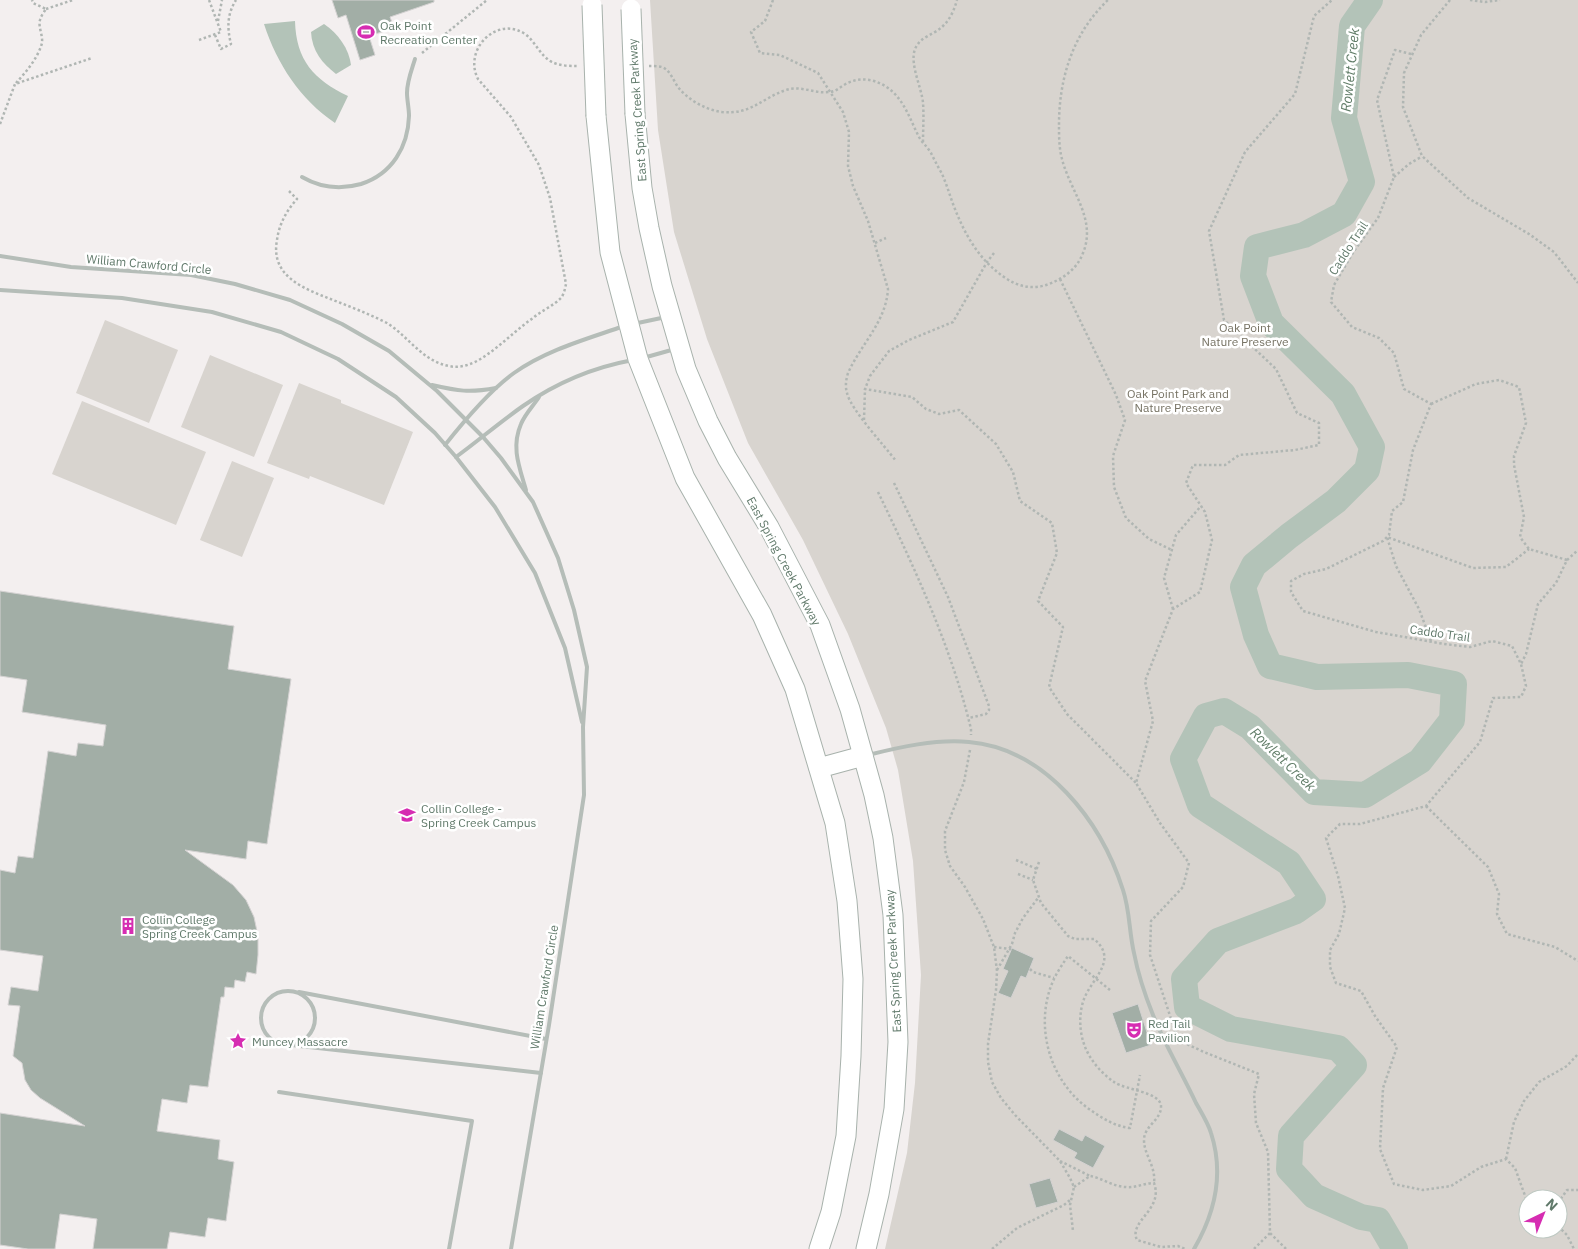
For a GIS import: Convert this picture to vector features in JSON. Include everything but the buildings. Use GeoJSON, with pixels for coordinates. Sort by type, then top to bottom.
{"type":"FeatureCollection","features":[{"type":"Feature","properties":{"kind":"main road"},"geometry":{"type":"LineString","coordinates":[[591,2],[596,116],[610,252],[638,359],[685,478],[762,615],[790,678],[835,823],[847,901],[853,979],[851,1056],[846,1136],[831,1212],[819,1249]]}},
{"type":"Feature","properties":{"kind":"main road","name":"East Spring Creek Parkway"},"geometry":{"type":"LineString","coordinates":[[631,5],[635,114],[640,171],[649,228],[686,369],[708,421],[727,458],[769,528],[820,625],[850,709],[884,838],[893,915],[898,1042],[894,1109],[879,1194],[866,1249]]}},
{"type":"Feature","properties":{"kind":"main road"},"geometry":{"type":"LineString","coordinates":[[819,768],[863,756]]}},
{"type":"Feature","properties":{"kind":"lane"},"geometry":{"type":"LineString","coordinates":[[302,177],[331,188],[352,186],[377,177],[395,162],[406,136],[409,113],[407,92],[415,59]]}},
{"type":"Feature","properties":{"kind":"lane","name":"William Crawford Circle"},"geometry":{"type":"LineString","coordinates":[[0,256],[72,267],[191,275],[235,284],[290,300],[342,324],[389,351],[430,385],[483,437],[533,502],[558,558],[574,610],[587,667],[583,727],[584,795],[511,1249]]}},
{"type":"Feature","properties":{"kind":"lane","name":"William Crawford Circle"},"geometry":{"type":"LineString","coordinates":[[0,290],[122,298],[212,312],[281,332],[338,359],[396,397],[435,433],[495,507],[535,573],[565,648],[583,727]]}},
{"type":"Feature","properties":{"kind":"lane"},"geometry":{"type":"LineString","coordinates":[[445,445],[465,419],[514,373],[547,354],[628,325],[672,316]]}},
{"type":"Feature","properties":{"kind":"lane"},"geometry":{"type":"LineString","coordinates":[[456,458],[523,406],[558,385],[589,372],[681,348]]}},
{"type":"Feature","properties":{"kind":"lane"},"geometry":{"type":"LineString","coordinates":[[430,385],[462,392],[498,388]]}},
{"type":"Feature","properties":{"kind":"lane"},"geometry":{"type":"LineString","coordinates":[[527,494],[517,458],[515,442],[522,422],[541,395]]}},
{"type":"Feature","properties":{"kind":"lane"},"geometry":{"type":"LineString","coordinates":[[863,756],[921,744],[958,741],[991,745],[1010,752],[1039,769],[1074,799],[1107,850],[1124,892],[1130,918],[1134,952],[1153,1015],[1211,1132],[1216,1157],[1217,1182],[1213,1207],[1205,1230],[1194,1249]]}},
{"type":"Feature","properties":{"kind":"lane"},"geometry":{"type":"LineString","coordinates":[[540,1073],[276,1042],[268,1036],[263,1028],[261,1020],[262,1010],[266,1002],[273,995],[281,991],[290,990],[546,1039]]}},
{"type":"Feature","properties":{"kind":"lane"},"geometry":{"type":"LineString","coordinates":[[292,1045],[302,1042],[308,1036],[316,1020],[312,1004],[299,992]]}},
{"type":"Feature","properties":{"kind":"lane"},"geometry":{"type":"LineString","coordinates":[[279,1092],[472,1121],[449,1249]]}},
{"type":"Feature","properties":{"kind":"path"},"geometry":{"type":"LineString","coordinates":[[32,0],[33,3],[46,9]]}},
{"type":"Feature","properties":{"kind":"path"},"geometry":{"type":"LineString","coordinates":[[0,124],[15,84],[38,53],[42,35],[40,20],[46,9],[73,0]]}},
{"type":"Feature","properties":{"kind":"path"},"geometry":{"type":"LineString","coordinates":[[199,40],[221,32],[209,0]]}},
{"type":"Feature","properties":{"kind":"path"},"geometry":{"type":"LineString","coordinates":[[217,22],[222,0]]}},
{"type":"Feature","properties":{"kind":"path"},"geometry":{"type":"LineString","coordinates":[[214,35],[221,48],[231,44],[228,22],[236,0]]}},
{"type":"Feature","properties":{"kind":"path"},"geometry":{"type":"LineString","coordinates":[[415,59],[487,0]]}},
{"type":"Feature","properties":{"kind":"path"},"geometry":{"type":"LineString","coordinates":[[773,0],[765,21],[751,32],[760,53],[780,56],[818,73],[832,92],[847,121],[850,143],[848,166],[852,186],[868,221],[875,243],[888,289],[888,300],[878,324],[852,364],[845,382],[846,392],[864,421],[896,461]]}},
{"type":"Feature","properties":{"kind":"path"},"geometry":{"type":"LineString","coordinates":[[923,143],[923,103],[913,61],[916,45],[947,23],[954,12],[958,0]]}},
{"type":"Feature","properties":{"kind":"path"},"geometry":{"type":"LineString","coordinates":[[644,66],[662,67],[670,74],[688,98],[704,107],[721,112],[737,112],[755,107],[788,89],[804,88],[826,93],[832,92],[846,84],[869,79],[885,86],[903,104],[923,143],[930,151],[959,220],[972,244],[987,262],[1006,278],[1016,284],[1027,287],[1042,286],[1060,279],[1070,272],[1080,261],[1086,244],[1087,229],[1083,210],[1061,159],[1059,128],[1060,92],[1063,77],[1079,36],[1090,19],[1108,0]]}},
{"type":"Feature","properties":{"kind":"path"},"geometry":{"type":"LineString","coordinates":[[1136,783],[1154,720],[1145,681],[1173,609],[1200,592],[1212,540],[1205,512],[1186,483],[1194,465],[1225,465],[1239,455],[1295,450],[1319,445],[1318,423],[1297,413],[1276,369],[1224,320],[1209,231],[1245,152],[1295,94],[1314,16],[1332,0]]}},
{"type":"Feature","properties":{"kind":"path"},"geometry":{"type":"LineString","coordinates":[[1450,0],[1421,35],[1404,73],[1402,107],[1422,156],[1468,198],[1529,234],[1554,252],[1578,283]]}},
{"type":"Feature","properties":{"kind":"path"},"geometry":{"type":"LineString","coordinates":[[1470,0],[1485,2],[1500,0]]}},
{"type":"Feature","properties":{"kind":"path"},"geometry":{"type":"LineString","coordinates":[[289,190],[297,199],[282,222],[276,251],[280,265],[288,277],[307,290],[386,322],[432,360],[453,367],[467,365],[491,351],[532,318],[555,303],[563,294],[566,284],[550,198],[539,165],[511,117],[475,74],[476,52],[482,42],[492,33],[498,30],[512,29],[525,34],[550,61],[561,65],[582,66]]}},
{"type":"Feature","properties":{"kind":"path"},"geometry":{"type":"LineString","coordinates":[[1411,54],[1395,50],[1377,100],[1394,177],[1422,156]]}},
{"type":"Feature","properties":{"kind":"path"},"geometry":{"type":"LineString","coordinates":[[15,84],[92,58]]}},
{"type":"Feature","properties":{"kind":"path","name":"Caddo Trail"},"geometry":{"type":"LineString","coordinates":[[1394,177],[1378,218],[1354,251],[1334,285],[1331,302],[1352,327],[1379,338],[1394,353],[1404,389],[1431,404]]}},
{"type":"Feature","properties":{"kind":"path"},"geometry":{"type":"LineString","coordinates":[[875,243],[886,238]]}},
{"type":"Feature","properties":{"kind":"path"},"geometry":{"type":"LineString","coordinates":[[864,421],[865,389],[870,376],[889,351],[909,340],[954,322],[987,262],[994,253]]}},
{"type":"Feature","properties":{"kind":"path"},"geometry":{"type":"LineString","coordinates":[[1060,279],[1116,395],[1126,420],[1113,456],[1114,487],[1126,518],[1149,539],[1172,550]]}},
{"type":"Feature","properties":{"kind":"path"},"geometry":{"type":"LineString","coordinates":[[1431,641],[1419,609],[1396,566],[1387,537],[1389,535],[1392,511],[1404,502],[1413,450],[1431,404],[1476,384],[1499,380],[1519,387],[1526,423],[1514,456],[1524,517],[1520,537],[1529,549],[1567,560]]}},
{"type":"Feature","properties":{"kind":"path"},"geometry":{"type":"LineString","coordinates":[[865,389],[912,397],[926,409],[939,414],[959,410],[996,444],[1013,472],[1020,502],[1052,523],[1057,553],[1038,601],[1062,627],[1049,687],[1067,714],[1136,783],[1160,823],[1189,863],[1183,887],[1151,921],[1150,955],[1178,1040],[1259,1074],[1254,1094],[1256,1123],[1268,1152],[1270,1233],[1286,1249]]}},
{"type":"Feature","properties":{"kind":"path"},"geometry":{"type":"LineString","coordinates":[[894,483],[948,597],[989,706],[986,714],[969,718]]}},
{"type":"Feature","properties":{"kind":"path"},"geometry":{"type":"LineString","coordinates":[[1173,609],[1164,578],[1176,535],[1201,506]]}},
{"type":"Feature","properties":{"kind":"path"},"geometry":{"type":"LineString","coordinates":[[1387,537],[1473,568],[1506,568],[1529,549]]}},
{"type":"Feature","properties":{"kind":"path","name":"Caddo Trail"},"geometry":{"type":"LineString","coordinates":[[1387,537],[1383,541],[1326,569],[1304,574],[1291,581],[1291,592],[1304,611],[1376,632],[1470,647],[1492,641],[1512,646],[1521,664],[1526,686],[1521,698],[1493,698],[1480,742],[1426,806]]}},
{"type":"Feature","properties":{"kind":"path"},"geometry":{"type":"LineString","coordinates":[[1521,664],[1526,654],[1538,604],[1556,583],[1567,560],[1578,550]]}},
{"type":"Feature","properties":{"kind":"path"},"geometry":{"type":"LineString","coordinates":[[1506,1159],[1481,1167],[1451,1186],[1423,1190],[1394,1184],[1380,1149],[1383,1088],[1397,1047],[1375,1016],[1361,991],[1336,983],[1330,966],[1330,950],[1339,934],[1345,908],[1338,876],[1326,838],[1340,824],[1360,824],[1426,806],[1488,867],[1499,894],[1497,914],[1507,934],[1555,947],[1578,961]]}},
{"type":"Feature","properties":{"kind":"path"},"geometry":{"type":"LineString","coordinates":[[1016,860],[1037,869]]}},
{"type":"Feature","properties":{"kind":"path"},"geometry":{"type":"LineString","coordinates":[[1039,862],[1033,880],[1041,904],[1068,936],[1075,939],[1094,939],[1101,945],[1104,955],[1103,965],[1083,1000],[1081,1029],[1084,1043],[1090,1056],[1101,1071],[1115,1083],[1154,1096],[1160,1102],[1162,1108],[1159,1116],[1144,1133],[1144,1141],[1155,1173],[1154,1183],[1157,1191],[1155,1201],[1138,1226],[1135,1236],[1137,1240],[1161,1247],[1178,1246],[1185,1249]]}},
{"type":"Feature","properties":{"kind":"path"},"geometry":{"type":"LineString","coordinates":[[1018,874],[1033,880]]}},
{"type":"Feature","properties":{"kind":"path"},"geometry":{"type":"LineString","coordinates":[[1038,898],[1023,918],[1010,950],[997,972],[995,1005],[988,1044],[988,1062],[992,1082],[1000,1098],[1060,1160],[1090,1176],[1124,1187],[1154,1183]]}},
{"type":"Feature","properties":{"kind":"path"},"geometry":{"type":"LineString","coordinates":[[994,947],[1010,950]]}},
{"type":"Feature","properties":{"kind":"path"},"geometry":{"type":"LineString","coordinates":[[1110,990],[1068,956],[1054,978],[1046,1008],[1044,1028],[1055,1068],[1068,1090],[1079,1102],[1106,1120],[1120,1127],[1130,1128],[1140,1075]]}},
{"type":"Feature","properties":{"kind":"path"},"geometry":{"type":"LineString","coordinates":[[1030,969],[1033,972],[1054,978]]}},
{"type":"Feature","properties":{"kind":"path"},"geometry":{"type":"LineString","coordinates":[[1506,1159],[1514,1122],[1524,1101],[1539,1082],[1566,1066],[1578,1054]]}},
{"type":"Feature","properties":{"kind":"path"},"geometry":{"type":"LineString","coordinates":[[1506,1159],[1515,1168],[1523,1189]]}},
{"type":"Feature","properties":{"kind":"path"},"geometry":{"type":"LineString","coordinates":[[1060,1160],[1074,1187],[1070,1205],[1073,1231]]}},
{"type":"Feature","properties":{"kind":"path"},"geometry":{"type":"LineString","coordinates":[[1074,1187],[1090,1176]]}},
{"type":"Feature","properties":{"kind":"path"},"geometry":{"type":"LineString","coordinates":[[992,1249],[1017,1228],[1064,1205],[1071,1199]]}},
{"type":"Feature","properties":{"kind":"path"},"geometry":{"type":"LineString","coordinates":[[1254,1249],[1270,1233]]}},
{"type":"Feature","properties":{"kind":"path"},"geometry":{"type":"LineString","coordinates":[[1568,1237],[1574,1249]]}},
{"type":"Feature","properties":{"kind":"green space","name":"Oak Point Park and Nature Preserve"},"geometry":{"type":"Polygon","coordinates":[[[650,0],[1578,0],[1578,1249],[885,1249],[907,1153],[915,1083],[921,975],[913,861],[898,770],[886,728],[848,634],[803,540],[748,443],[707,339],[674,232],[658,130],[650,0]]]}},
{"type":"Feature","properties":{"kind":"green space"},"geometry":{"type":"Polygon","coordinates":[[[105,320],[178,350],[149,423],[76,393],[105,320]]]}},
{"type":"Feature","properties":{"kind":"green space"},"geometry":{"type":"Polygon","coordinates":[[[210,355],[283,385],[254,457],[181,427],[210,355]]]}},
{"type":"Feature","properties":{"kind":"green space"},"geometry":{"type":"Polygon","coordinates":[[[299,383],[341,400],[341,403],[413,432],[384,505],[310,476],[309,479],[267,463],[299,383]]]}},
{"type":"Feature","properties":{"kind":"green space"},"geometry":{"type":"Polygon","coordinates":[[[82,401],[206,452],[176,525],[52,474],[82,401]]]}},
{"type":"Feature","properties":{"kind":"green space"},"geometry":{"type":"Polygon","coordinates":[[[232,461],[274,478],[242,557],[200,540],[232,461]]]}},
{"type":"Feature","properties":{"kind":"shaded area"},"geometry":{"type":"Polygon","coordinates":[[[295,21],[299,47],[309,67],[326,83],[348,96],[335,123],[311,103],[291,80],[269,39],[264,24],[295,21]]]}},
{"type":"Feature","properties":{"kind":"shaded area"},"geometry":{"type":"Polygon","coordinates":[[[324,24],[342,42],[350,59],[351,65],[336,74],[326,65],[313,45],[311,32],[324,24]]]}},
{"type":"Feature","properties":{"kind":"waterway","name":"Rowlett Creek"},"geometry":{"type":"LineString","coordinates":[[1370,0],[1352,26],[1344,118],[1362,182],[1344,214],[1304,235],[1257,247],[1253,276],[1271,323],[1343,394],[1372,447],[1367,470],[1336,501],[1254,565],[1243,587],[1256,635],[1270,666],[1317,677],[1408,675],[1454,684],[1452,720],[1420,761],[1365,795],[1314,792],[1250,727],[1224,711],[1206,716],[1183,759],[1200,805],[1289,863],[1313,899],[1296,911],[1218,941],[1184,979],[1187,1007],[1231,1029],[1338,1048],[1354,1065],[1291,1136],[1289,1169],[1314,1196],[1361,1217],[1378,1220],[1395,1249]]}},
{"type":"Feature","properties":{"kind":"place","name":"Oak Point Recreation Center"},"geometry":{"type":"Point","coordinates":[366,32]}},
{"type":"Feature","properties":{"kind":"place","name":"Collin College - Spring Creek Campus"},"geometry":{"type":"Point","coordinates":[407,815]}},
{"type":"Feature","properties":{"kind":"place","name":"Collin College Spring Creek Campus"},"geometry":{"type":"Point","coordinates":[128,926]}},
{"type":"Feature","properties":{"kind":"place","name":"Red Tail Pavilion"},"geometry":{"type":"Point","coordinates":[1134,1030]}},
{"type":"Feature","properties":{"kind":"place","name":"Muncey Massacre"},"geometry":{"type":"Point","coordinates":[238,1041]}},
{"type":"Feature","properties":{"kind":"park label","name":"Oak Point Nature Preserve"},"geometry":{"type":"Point","coordinates":[1245,334]}}]}
